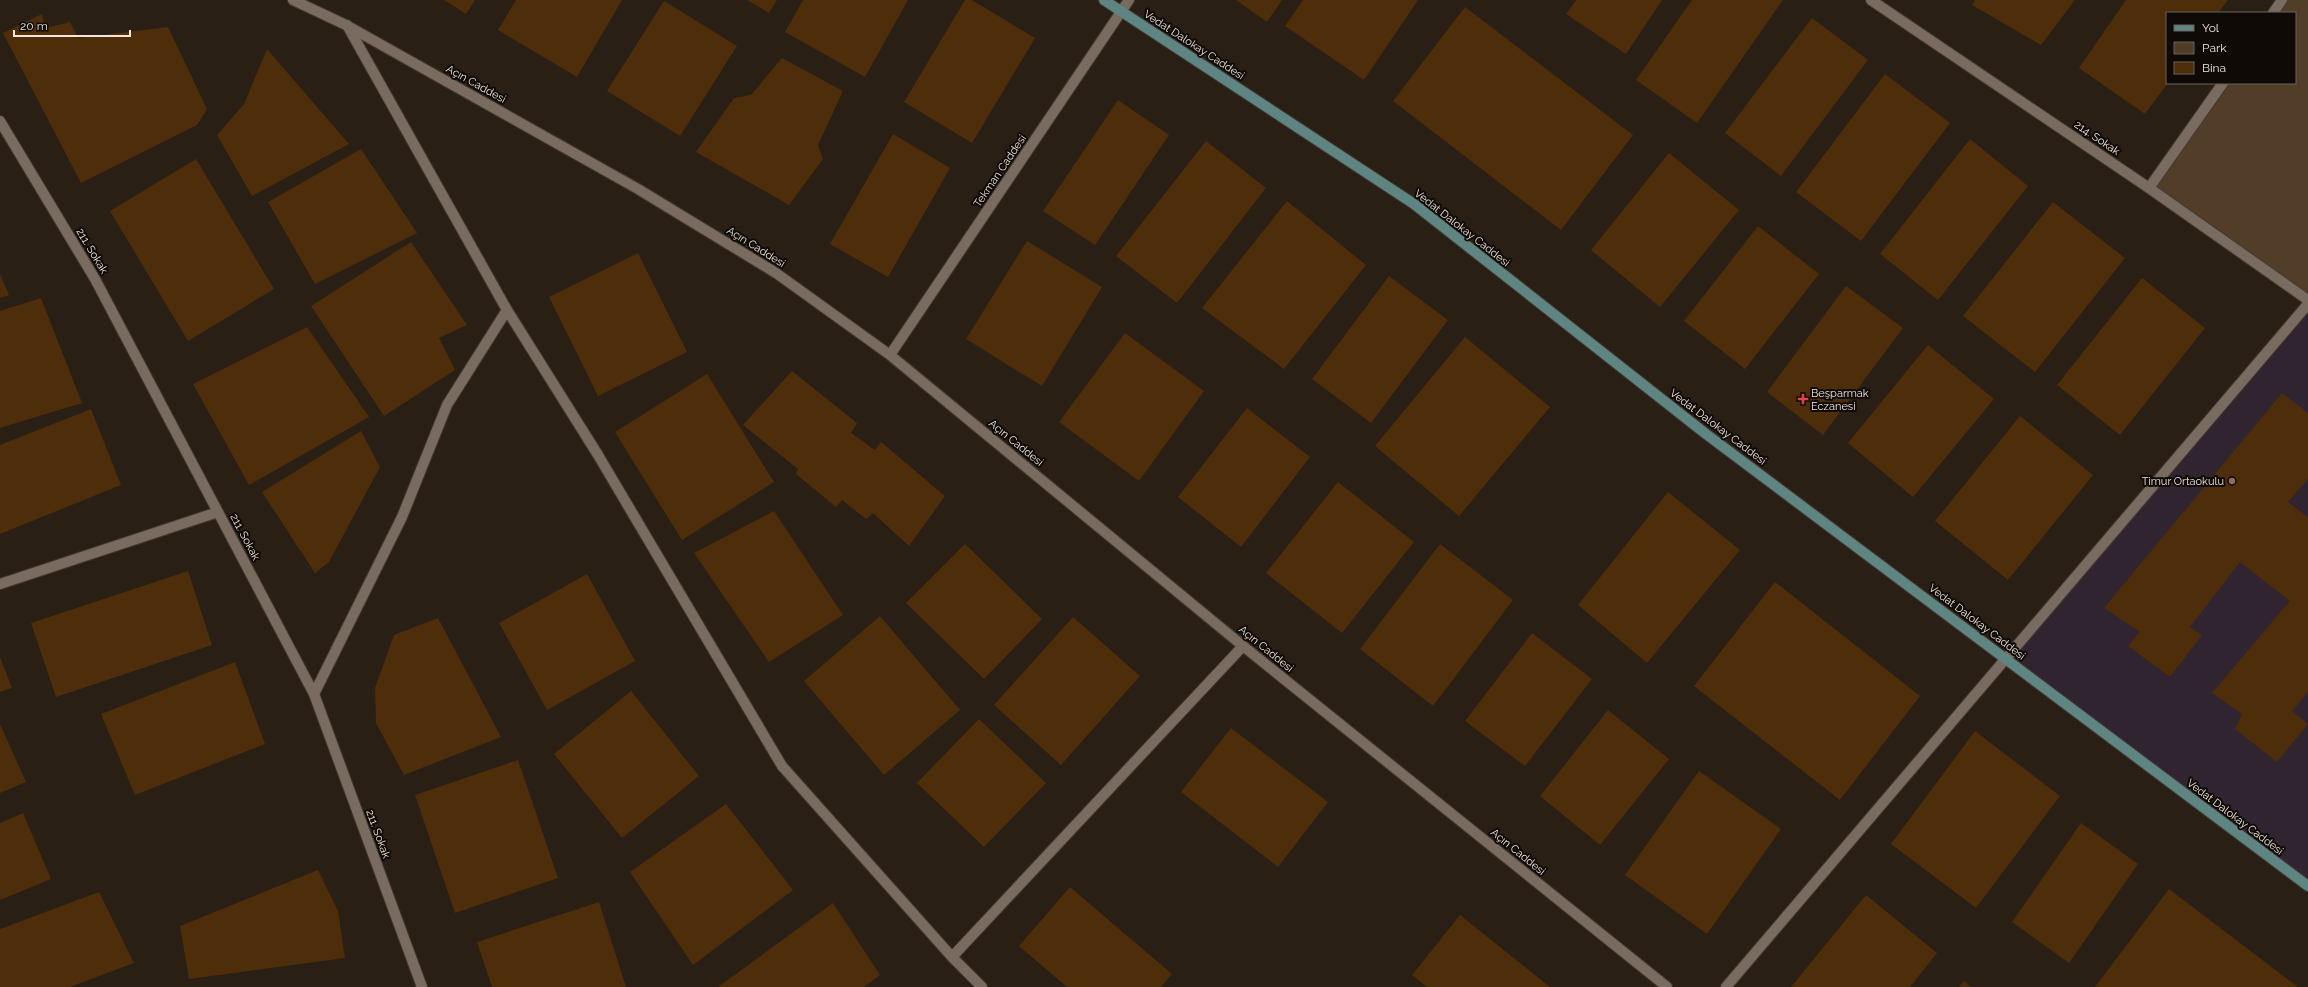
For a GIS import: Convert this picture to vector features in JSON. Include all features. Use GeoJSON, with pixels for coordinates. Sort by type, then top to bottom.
{"type":"FeatureCollection","features":[{"type":"Feature","properties":{"kind":"street","name":"Açın Caddesi"},"geometry":{"type":"LineString","coordinates":[[293,0],[346,25],[638,189],[770,269],[890,355],[1243,646],[1667,987]]}},
{"type":"Feature","properties":{"kind":"street","name":"Vedat Dalokay Caddesi"},"geometry":{"type":"LineString","coordinates":[[1104,0],[1414,204],[1706,434],[2308,886]]}},
{"type":"Feature","properties":{"kind":"street","name":"Tekman Caddesi"},"geometry":{"type":"LineString","coordinates":[[890,355],[1129,0]]}},
{"type":"Feature","properties":{"kind":"street","name":"214. Sokak"},"geometry":{"type":"LineString","coordinates":[[1871,0],[2149,188],[2308,300]]}},
{"type":"Feature","properties":{"kind":"street"},"geometry":{"type":"LineString","coordinates":[[2274,12],[2282,0]]}},
{"type":"Feature","properties":{"kind":"street"},"geometry":{"type":"LineString","coordinates":[[346,25],[507,310],[598,455],[782,766],[952,957],[982,987]]}},
{"type":"Feature","properties":{"kind":"street"},"geometry":{"type":"LineString","coordinates":[[2149,188],[2222,84]]}},
{"type":"Feature","properties":{"kind":"street","name":"211. Sokak"},"geometry":{"type":"LineString","coordinates":[[0,121],[95,279],[314,694],[422,987]]}},
{"type":"Feature","properties":{"kind":"street"},"geometry":{"type":"LineString","coordinates":[[1726,987],[2308,304]]}},
{"type":"Feature","properties":{"kind":"street"},"geometry":{"type":"LineString","coordinates":[[314,694],[402,517],[447,405],[507,310]]}},
{"type":"Feature","properties":{"kind":"street"},"geometry":{"type":"LineString","coordinates":[[0,584],[218,512]]}},
{"type":"Feature","properties":{"kind":"street"},"geometry":{"type":"LineString","coordinates":[[952,957],[1243,646]]}},
{"type":"Feature","properties":{"kind":"shaded area","name":"Timur Ortaokulu"},"geometry":{"type":"Polygon","coordinates":[[[2308,304],[2308,886],[2006,658],[2308,304]]]}},
{"type":"Feature","properties":{"kind":"green space"},"geometry":{"type":"Polygon","coordinates":[[[2282,0],[2308,0],[2308,300],[2149,188],[2222,84],[2296,84],[2296,12],[2274,12],[2282,0]]]}},
{"type":"Feature","properties":{"kind":"building"},"geometry":{"type":"Polygon","coordinates":[[[444,0],[475,0],[466,14],[444,0]]]}},
{"type":"Feature","properties":{"kind":"building"},"geometry":{"type":"Polygon","coordinates":[[[516,0],[622,0],[577,77],[498,30],[516,0]]]}},
{"type":"Feature","properties":{"kind":"building"},"geometry":{"type":"Polygon","coordinates":[[[747,0],[777,0],[769,13],[747,0]]]}},
{"type":"Feature","properties":{"kind":"building"},"geometry":{"type":"Polygon","coordinates":[[[803,0],[908,0],[865,77],[785,32],[803,0]]]}},
{"type":"Feature","properties":{"kind":"building"},"geometry":{"type":"Polygon","coordinates":[[[965,0],[972,0],[1035,38],[972,143],[904,102],[965,0]]]}},
{"type":"Feature","properties":{"kind":"building"},"geometry":{"type":"Polygon","coordinates":[[[1236,0],[1282,0],[1267,22],[1236,0]]]}},
{"type":"Feature","properties":{"kind":"building"},"geometry":{"type":"Polygon","coordinates":[[[1303,0],[1418,0],[1364,80],[1285,26],[1303,0]]]}},
{"type":"Feature","properties":{"kind":"building"},"geometry":{"type":"Polygon","coordinates":[[[1576,0],[1662,0],[1626,54],[1566,14],[1576,0]]]}},
{"type":"Feature","properties":{"kind":"building"},"geometry":{"type":"Polygon","coordinates":[[[1692,0],[1783,0],[1697,123],[1636,80],[1692,0]]]}},
{"type":"Feature","properties":{"kind":"building"},"geometry":{"type":"Polygon","coordinates":[[[1975,0],[2075,0],[2041,45],[1972,5],[1975,0]]]}},
{"type":"Feature","properties":{"kind":"building"},"geometry":{"type":"Polygon","coordinates":[[[2126,0],[2228,0],[2219,12],[2166,12],[2167,84],[2145,114],[2079,68],[2126,0]]]}},
{"type":"Feature","properties":{"kind":"building"},"geometry":{"type":"Polygon","coordinates":[[[664,1],[737,46],[680,136],[607,91],[664,1]]]}},
{"type":"Feature","properties":{"kind":"building"},"geometry":{"type":"Polygon","coordinates":[[[1465,7],[1633,135],[1561,230],[1393,101],[1465,7]]]}},
{"type":"Feature","properties":{"kind":"building"},"geometry":{"type":"Polygon","coordinates":[[[42,14],[45,28],[70,22],[78,38],[168,27],[207,109],[197,125],[81,183],[3,33],[42,14]]]}},
{"type":"Feature","properties":{"kind":"building"},"geometry":{"type":"Polygon","coordinates":[[[1812,18],[1868,60],[1781,176],[1725,133],[1812,18]]]}},
{"type":"Feature","properties":{"kind":"building"},"geometry":{"type":"Polygon","coordinates":[[[267,49],[349,144],[252,196],[217,135],[244,104],[267,49]]]}},
{"type":"Feature","properties":{"kind":"building"},"geometry":{"type":"Polygon","coordinates":[[[782,58],[843,91],[818,145],[823,159],[789,205],[696,152],[734,98],[751,95],[782,58]]]}},
{"type":"Feature","properties":{"kind":"building"},"geometry":{"type":"Polygon","coordinates":[[[1885,74],[1950,123],[1861,241],[1796,192],[1885,74]]]}},
{"type":"Feature","properties":{"kind":"building"},"geometry":{"type":"Polygon","coordinates":[[[1118,100],[1169,135],[1095,245],[1043,211],[1118,100]]]}},
{"type":"Feature","properties":{"kind":"building"},"geometry":{"type":"Polygon","coordinates":[[[893,134],[950,168],[888,277],[830,244],[893,134]]]}},
{"type":"Feature","properties":{"kind":"building"},"geometry":{"type":"Polygon","coordinates":[[[1970,139],[2028,186],[1938,300],[1880,254],[1970,139]]]}},
{"type":"Feature","properties":{"kind":"building"},"geometry":{"type":"Polygon","coordinates":[[[1206,141],[1266,188],[1177,303],[1116,256],[1206,141]]]}},
{"type":"Feature","properties":{"kind":"building"},"geometry":{"type":"Polygon","coordinates":[[[361,149],[417,233],[315,284],[268,202],[361,149]]]}},
{"type":"Feature","properties":{"kind":"building"},"geometry":{"type":"Polygon","coordinates":[[[1669,153],[1739,210],[1660,307],[1591,250],[1669,153]]]}},
{"type":"Feature","properties":{"kind":"building"},"geometry":{"type":"Polygon","coordinates":[[[196,159],[274,289],[188,341],[110,211],[196,159]]]}},
{"type":"Feature","properties":{"kind":"building"},"geometry":{"type":"Polygon","coordinates":[[[1287,201],[1366,265],[1284,369],[1202,308],[1287,201]]]}},
{"type":"Feature","properties":{"kind":"building"},"geometry":{"type":"Polygon","coordinates":[[[2053,202],[2125,258],[2035,372],[1963,316],[2053,202]]]}},
{"type":"Feature","properties":{"kind":"building"},"geometry":{"type":"Polygon","coordinates":[[[1758,226],[1819,274],[1745,369],[1684,321],[1758,226]]]}},
{"type":"Feature","properties":{"kind":"building"},"geometry":{"type":"Polygon","coordinates":[[[1027,241],[1102,287],[1042,386],[966,339],[1027,241]]]}},
{"type":"Feature","properties":{"kind":"building"},"geometry":{"type":"Polygon","coordinates":[[[411,242],[467,325],[439,338],[455,370],[384,416],[311,306],[411,242]]]}},
{"type":"Feature","properties":{"kind":"building"},"geometry":{"type":"Polygon","coordinates":[[[638,253],[687,352],[598,396],[549,297],[638,253]]]}},
{"type":"Feature","properties":{"kind":"building"},"geometry":{"type":"Polygon","coordinates":[[[0,274],[9,295],[0,298],[0,274]]]}},
{"type":"Feature","properties":{"kind":"building"},"geometry":{"type":"Polygon","coordinates":[[[1389,276],[1448,320],[1371,423],[1312,379],[1389,276]]]}},
{"type":"Feature","properties":{"kind":"building"},"geometry":{"type":"Polygon","coordinates":[[[2142,278],[2205,328],[2120,435],[2057,385],[2142,278]]]}},
{"type":"Feature","properties":{"kind":"building"},"geometry":{"type":"Polygon","coordinates":[[[1846,286],[1903,328],[1823,435],[1767,392],[1846,286]]]}},
{"type":"Feature","properties":{"kind":"building"},"geometry":{"type":"Polygon","coordinates":[[[41,298],[82,403],[0,428],[0,311],[41,298]]]}},
{"type":"Feature","properties":{"kind":"building"},"geometry":{"type":"Polygon","coordinates":[[[307,327],[369,417],[249,485],[193,384],[307,327]]]}},
{"type":"Feature","properties":{"kind":"building"},"geometry":{"type":"Polygon","coordinates":[[[1125,333],[1204,391],[1139,481],[1059,422],[1125,333]]]}},
{"type":"Feature","properties":{"kind":"building"},"geometry":{"type":"Polygon","coordinates":[[[1465,337],[1550,407],[1459,516],[1375,446],[1465,337]]]}},
{"type":"Feature","properties":{"kind":"building"},"geometry":{"type":"Polygon","coordinates":[[[1928,345],[1994,399],[1913,497],[1848,443],[1928,345]]]}},
{"type":"Feature","properties":{"kind":"building"},"geometry":{"type":"Polygon","coordinates":[[[792,371],[857,423],[851,433],[875,450],[881,442],[945,496],[909,546],[873,513],[866,519],[842,500],[836,507],[796,474],[798,469],[743,425],[792,371]]]}},
{"type":"Feature","properties":{"kind":"building"},"geometry":{"type":"Polygon","coordinates":[[[707,374],[774,482],[682,540],[615,432],[707,374]]]}},
{"type":"Feature","properties":{"kind":"building"},"geometry":{"type":"Polygon","coordinates":[[[2282,393],[2308,413],[2308,479],[2288,502],[2308,517],[2308,692],[2292,711],[2308,724],[2277,762],[2235,729],[2242,714],[2212,693],[2290,601],[2240,562],[2190,627],[2202,635],[2170,677],[2128,646],[2140,632],[2104,608],[2282,393]]]}},
{"type":"Feature","properties":{"kind":"building"},"geometry":{"type":"Polygon","coordinates":[[[1247,408],[1310,457],[1241,547],[1178,497],[1247,408]]]}},
{"type":"Feature","properties":{"kind":"building"},"geometry":{"type":"Polygon","coordinates":[[[91,409],[121,485],[0,534],[0,445],[91,409]]]}},
{"type":"Feature","properties":{"kind":"building"},"geometry":{"type":"Polygon","coordinates":[[[2020,416],[2093,475],[2008,580],[1935,521],[2020,416]]]}},
{"type":"Feature","properties":{"kind":"building"},"geometry":{"type":"Polygon","coordinates":[[[361,431],[380,467],[329,562],[315,573],[262,492],[361,431]]]}},
{"type":"Feature","properties":{"kind":"building"},"geometry":{"type":"Polygon","coordinates":[[[1338,482],[1414,542],[1342,633],[1266,573],[1338,482]]]}},
{"type":"Feature","properties":{"kind":"building"},"geometry":{"type":"Polygon","coordinates":[[[1668,492],[1740,550],[1647,663],[1578,605],[1668,492]]]}},
{"type":"Feature","properties":{"kind":"building"},"geometry":{"type":"Polygon","coordinates":[[[774,511],[843,615],[769,662],[694,553],[774,511]]]}},
{"type":"Feature","properties":{"kind":"building"},"geometry":{"type":"Polygon","coordinates":[[[965,544],[1042,619],[984,679],[906,603],[965,544]]]}},
{"type":"Feature","properties":{"kind":"building"},"geometry":{"type":"Polygon","coordinates":[[[1440,544],[1513,600],[1433,706],[1360,649],[1440,544]]]}},
{"type":"Feature","properties":{"kind":"building"},"geometry":{"type":"Polygon","coordinates":[[[188,571],[212,645],[56,697],[31,623],[188,571]]]}},
{"type":"Feature","properties":{"kind":"building"},"geometry":{"type":"Polygon","coordinates":[[[587,574],[635,661],[547,710],[499,623],[587,574]]]}},
{"type":"Feature","properties":{"kind":"building"},"geometry":{"type":"Polygon","coordinates":[[[1775,582],[1920,696],[1840,800],[1694,686],[1775,582]]]}},
{"type":"Feature","properties":{"kind":"building"},"geometry":{"type":"Polygon","coordinates":[[[880,616],[960,710],[884,775],[804,681],[880,616]]]}},
{"type":"Feature","properties":{"kind":"building"},"geometry":{"type":"Polygon","coordinates":[[[1073,617],[1140,676],[1061,765],[994,705],[1073,617]]]}},
{"type":"Feature","properties":{"kind":"building"},"geometry":{"type":"Polygon","coordinates":[[[438,618],[501,737],[404,775],[376,723],[375,688],[394,635],[438,618]]]}},
{"type":"Feature","properties":{"kind":"building"},"geometry":{"type":"Polygon","coordinates":[[[1532,633],[1592,679],[1525,766],[1465,721],[1532,633]]]}},
{"type":"Feature","properties":{"kind":"building"},"geometry":{"type":"Polygon","coordinates":[[[0,657],[12,688],[0,692],[0,657]]]}},
{"type":"Feature","properties":{"kind":"building"},"geometry":{"type":"Polygon","coordinates":[[[235,662],[265,744],[135,795],[101,714],[235,662]]]}},
{"type":"Feature","properties":{"kind":"building"},"geometry":{"type":"Polygon","coordinates":[[[631,691],[699,776],[622,838],[554,754],[631,691]]]}},
{"type":"Feature","properties":{"kind":"building"},"geometry":{"type":"Polygon","coordinates":[[[1608,710],[1669,759],[1600,845],[1540,796],[1608,710]]]}},
{"type":"Feature","properties":{"kind":"building"},"geometry":{"type":"Polygon","coordinates":[[[979,719],[1046,783],[984,847],[917,783],[979,719]]]}},
{"type":"Feature","properties":{"kind":"building"},"geometry":{"type":"Polygon","coordinates":[[[0,724],[26,782],[0,793],[0,724]]]}},
{"type":"Feature","properties":{"kind":"building"},"geometry":{"type":"Polygon","coordinates":[[[1231,728],[1328,802],[1278,867],[1181,792],[1231,728]]]}},
{"type":"Feature","properties":{"kind":"building"},"geometry":{"type":"Polygon","coordinates":[[[1975,731],[2060,796],[1976,908],[1891,844],[1975,731]]]}},
{"type":"Feature","properties":{"kind":"building"},"geometry":{"type":"Polygon","coordinates":[[[518,760],[558,878],[455,913],[415,795],[518,760]]]}},
{"type":"Feature","properties":{"kind":"building"},"geometry":{"type":"Polygon","coordinates":[[[1699,771],[1781,829],[1707,934],[1625,875],[1699,771]]]}},
{"type":"Feature","properties":{"kind":"building"},"geometry":{"type":"Polygon","coordinates":[[[726,804],[793,890],[693,965],[630,872],[726,804]]]}},
{"type":"Feature","properties":{"kind":"building"},"geometry":{"type":"Polygon","coordinates":[[[23,813],[51,879],[0,900],[0,823],[23,813]]]}},
{"type":"Feature","properties":{"kind":"building"},"geometry":{"type":"Polygon","coordinates":[[[2081,823],[2138,864],[2069,963],[2012,922],[2081,823]]]}},
{"type":"Feature","properties":{"kind":"building"},"geometry":{"type":"Polygon","coordinates":[[[318,870],[338,911],[345,958],[189,979],[180,926],[318,870]]]}},
{"type":"Feature","properties":{"kind":"building"},"geometry":{"type":"Polygon","coordinates":[[[1070,887],[1172,974],[1161,987],[1067,987],[1019,946],[1070,887]]]}},
{"type":"Feature","properties":{"kind":"building"},"geometry":{"type":"Polygon","coordinates":[[[2169,889],[2298,987],[2095,987],[2169,889]]]}},
{"type":"Feature","properties":{"kind":"building"},"geometry":{"type":"Polygon","coordinates":[[[99,892],[134,963],[70,987],[0,987],[0,929],[99,892]]]}},
{"type":"Feature","properties":{"kind":"building"},"geometry":{"type":"Polygon","coordinates":[[[1866,895],[1937,953],[1910,987],[1791,987],[1866,895]]]}},
{"type":"Feature","properties":{"kind":"building"},"geometry":{"type":"Polygon","coordinates":[[[599,902],[626,987],[492,987],[477,942],[599,902]]]}},
{"type":"Feature","properties":{"kind":"building"},"geometry":{"type":"Polygon","coordinates":[[[833,903],[880,975],[864,987],[718,987],[833,903]]]}},
{"type":"Feature","properties":{"kind":"building"},"geometry":{"type":"Polygon","coordinates":[[[1460,915],[1550,987],[1427,987],[1412,975],[1460,915]]]}},
{"type":"Feature","properties":{"kind":"building"},"geometry":{"type":"Polygon","coordinates":[[[1964,981],[1971,987],[1959,987],[1964,981]]]}},
{"type":"Feature","properties":{"kind":"place","name":"Beşparmak Eczanesi"},"geometry":{"type":"Point","coordinates":[1803,399]}},
{"type":"Feature","properties":{"kind":"place","name":"Timur Ortaokulu"},"geometry":{"type":"Point","coordinates":[2232,481]}}]}
